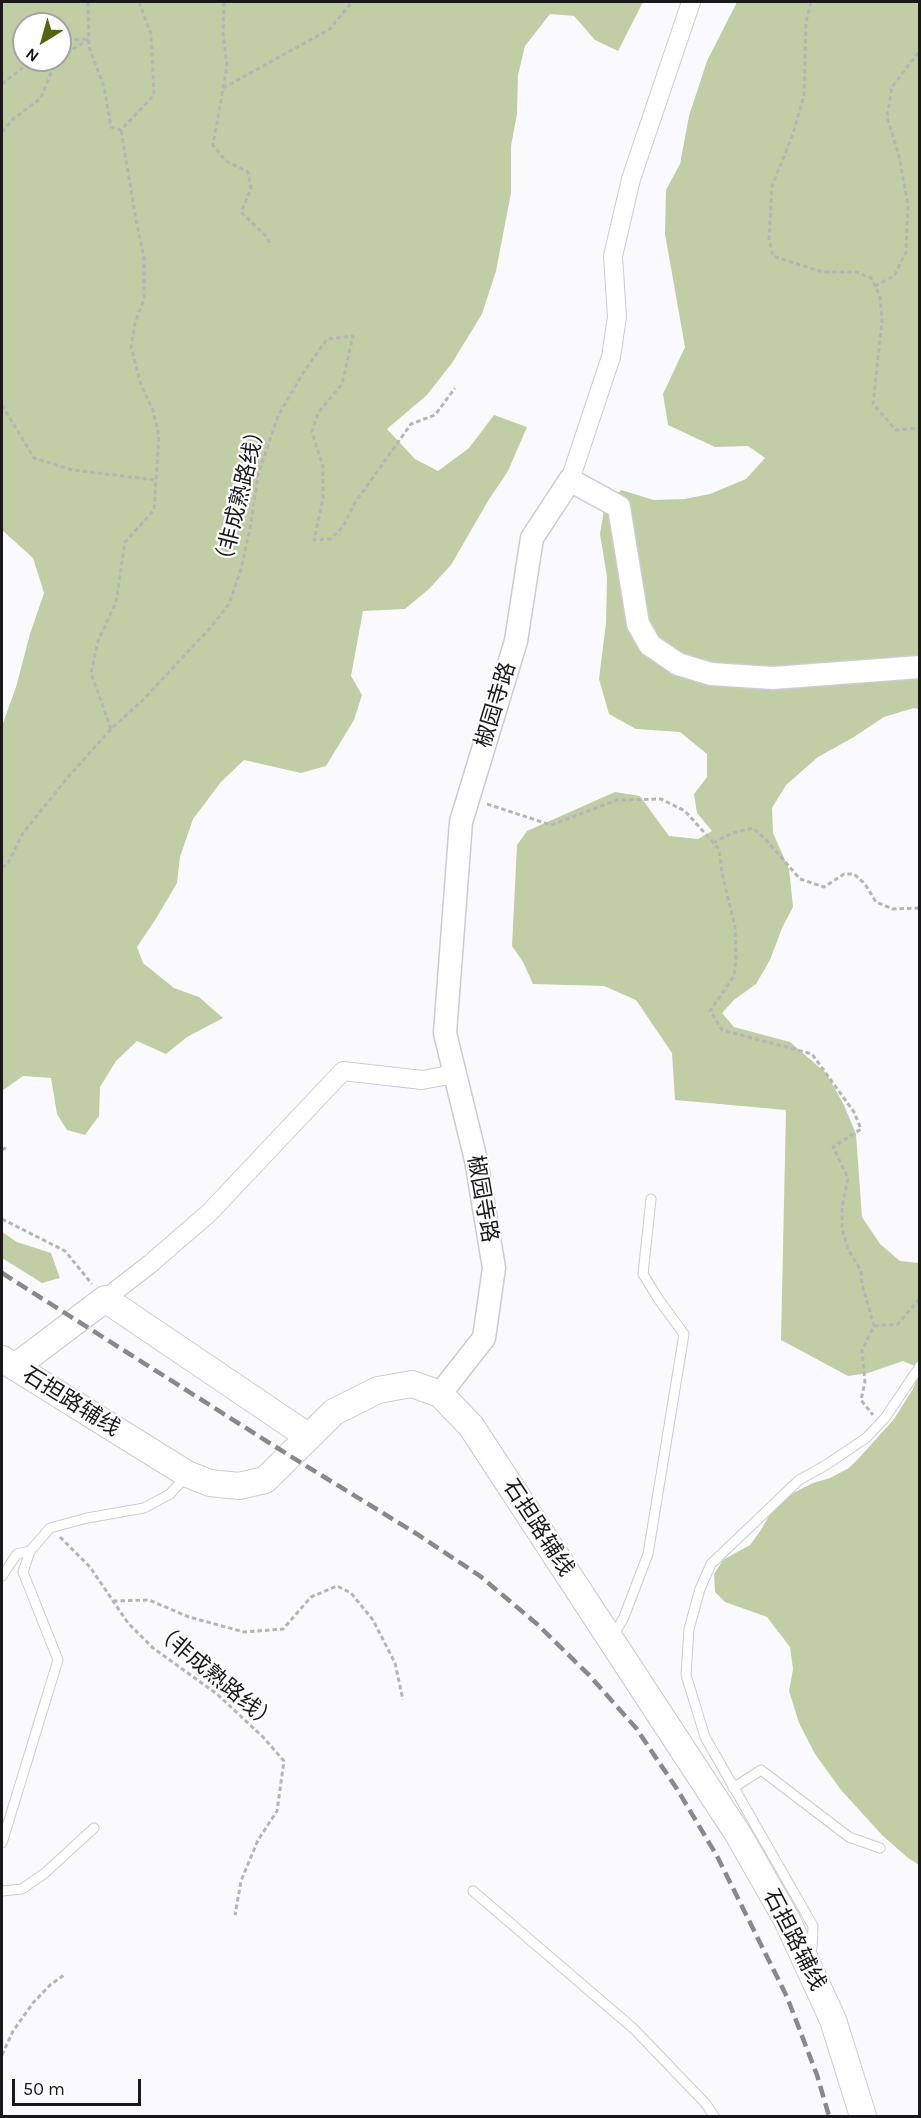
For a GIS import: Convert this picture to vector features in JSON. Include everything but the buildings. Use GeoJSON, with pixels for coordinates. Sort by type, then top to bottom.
{"type":"FeatureCollection","features":[{"type":"Feature","properties":{"kind":"main road"},"geometry":{"type":"LineString","coordinates":[[8,1363],[105,1299],[309,1437]]}},
{"type":"Feature","properties":{"kind":"main road","name":"石担路辅线"},"geometry":{"type":"LineString","coordinates":[[8,1363],[187,1474],[210,1483],[238,1486],[265,1480],[334,1412],[378,1390],[412,1384],[440,1394],[471,1426],[738,1834],[787,1920],[833,2020],[863,2116]]}},
{"type":"Feature","properties":{"kind":"street"},"geometry":{"type":"LineString","coordinates":[[691,2],[631,179],[613,256],[617,317],[611,357],[570,480],[619,507],[638,624],[650,645],[678,664],[711,674],[773,678],[920,667]]}},
{"type":"Feature","properties":{"kind":"street","name":"椒园寺路"},"geometry":{"type":"LineString","coordinates":[[440,1394],[484,1338],[494,1268],[476,1160],[446,1033],[461,822],[516,641],[532,538],[570,480]]}},
{"type":"Feature","properties":{"kind":"street"},"geometry":{"type":"LineString","coordinates":[[105,1299],[209,1213],[343,1071],[422,1080],[455,1074]]}},
{"type":"Feature","properties":{"kind":"lane"},"geometry":{"type":"LineString","coordinates":[[610,1640],[624,1617],[648,1554],[684,1334],[659,1300],[644,1274],[651,1199]]}},
{"type":"Feature","properties":{"kind":"lane"},"geometry":{"type":"LineString","coordinates":[[806,1960],[812,1948],[813,1926],[705,1737],[686,1675],[689,1629],[699,1589],[711,1564],[799,1480],[866,1438],[880,1424],[920,1366]]}},
{"type":"Feature","properties":{"kind":"lane"},"geometry":{"type":"LineString","coordinates":[[2,1843],[57,1660],[23,1572],[30,1551],[50,1528],[87,1518],[144,1508],[170,1494],[187,1474]]}},
{"type":"Feature","properties":{"kind":"lane"},"geometry":{"type":"LineString","coordinates":[[2,1576],[17,1554],[30,1551]]}},
{"type":"Feature","properties":{"kind":"lane"},"geometry":{"type":"LineString","coordinates":[[734,1788],[761,1770],[849,1837],[880,1848]]}},
{"type":"Feature","properties":{"kind":"lane"},"geometry":{"type":"LineString","coordinates":[[2,1891],[22,1888],[45,1873],[94,1828]]}},
{"type":"Feature","properties":{"kind":"lane"},"geometry":{"type":"LineString","coordinates":[[473,1891],[634,2029],[706,2104],[714,2116]]}},
{"type":"Feature","properties":{"kind":"path"},"geometry":{"type":"LineString","coordinates":[[88,2],[89,47],[104,87],[111,128],[121,130]]}},
{"type":"Feature","properties":{"kind":"path"},"geometry":{"type":"LineString","coordinates":[[121,130],[154,95],[151,34],[139,2]]}},
{"type":"Feature","properties":{"kind":"path"},"geometry":{"type":"LineString","coordinates":[[224,2],[223,33],[227,66],[213,145],[226,160],[248,172],[251,189],[241,212],[266,236],[271,246]]}},
{"type":"Feature","properties":{"kind":"path"},"geometry":{"type":"LineString","coordinates":[[223,88],[330,29],[352,2]]}},
{"type":"Feature","properties":{"kind":"path"},"geometry":{"type":"LineString","coordinates":[[812,2],[806,22],[804,95],[793,134],[772,186],[769,239],[773,256],[823,272],[857,272],[871,278],[880,296],[882,321],[873,404],[896,430],[920,428]]}},
{"type":"Feature","properties":{"kind":"path"},"geometry":{"type":"LineString","coordinates":[[72,40],[89,39]]}},
{"type":"Feature","properties":{"kind":"path"},"geometry":{"type":"LineString","coordinates":[[72,50],[89,39]]}},
{"type":"Feature","properties":{"kind":"path"},"geometry":{"type":"LineString","coordinates":[[875,286],[894,276],[906,252],[908,205],[899,156],[887,117],[892,87],[920,50]]}},
{"type":"Feature","properties":{"kind":"path"},"geometry":{"type":"LineString","coordinates":[[2,84],[17,72]]}},
{"type":"Feature","properties":{"kind":"path"},"geometry":{"type":"LineString","coordinates":[[2,132],[13,119],[41,98],[51,72]]}},
{"type":"Feature","properties":{"kind":"path"},"geometry":{"type":"LineString","coordinates":[[111,729],[91,673],[98,641],[116,602],[125,542],[153,510],[159,436],[153,410],[141,385],[131,347],[135,323],[144,298],[144,258],[121,130]]}},
{"type":"Feature","properties":{"kind":"path","name":"（非成熟路线）"},"geometry":{"type":"LineString","coordinates":[[2,867],[7,865],[23,833],[45,805],[111,729],[143,700],[211,627],[229,604],[241,569],[250,529],[258,475],[278,416],[303,373],[327,339],[353,336],[342,384],[318,413],[312,432],[323,467],[323,500],[314,540],[330,539],[343,526],[360,494],[411,424],[435,415],[455,388]]}},
{"type":"Feature","properties":{"kind":"path"},"geometry":{"type":"LineString","coordinates":[[2,405],[34,458],[73,470],[155,480]]}},
{"type":"Feature","properties":{"kind":"path"},"geometry":{"type":"LineString","coordinates":[[468,797],[551,825],[617,800],[661,799],[685,811],[719,849],[722,873],[735,927],[736,960],[734,976],[710,1011],[722,1030],[812,1054],[854,1112],[861,1129],[833,1147],[848,1178],[842,1207],[842,1229],[848,1249],[861,1271],[862,1284],[874,1326],[862,1350],[865,1382],[861,1400],[880,1424]]}},
{"type":"Feature","properties":{"kind":"path"},"geometry":{"type":"LineString","coordinates":[[713,843],[732,833],[753,828],[767,840],[800,879],[824,888],[844,874],[854,874],[865,884],[876,902],[893,909],[920,908]]}},
{"type":"Feature","properties":{"kind":"path"},"geometry":{"type":"LineString","coordinates":[[2,1150],[8,1146]]}},
{"type":"Feature","properties":{"kind":"path"},"geometry":{"type":"LineString","coordinates":[[2,1219],[64,1251],[105,1299]]}},
{"type":"Feature","properties":{"kind":"path"},"geometry":{"type":"LineString","coordinates":[[874,1326],[898,1324],[920,1298]]}},
{"type":"Feature","properties":{"kind":"path","name":"（非成熟路线）"},"geometry":{"type":"LineString","coordinates":[[50,1528],[90,1568],[128,1623],[153,1648],[218,1694],[263,1737],[284,1761],[277,1811],[258,1840],[241,1881],[235,1915]]}},
{"type":"Feature","properties":{"kind":"path","name":"（非成熟路线）"},"geometry":{"type":"LineString","coordinates":[[113,1601],[149,1600],[189,1617],[244,1632],[283,1629],[311,1597],[337,1586],[351,1593],[374,1620],[395,1663],[403,1700]]}},
{"type":"Feature","properties":{"kind":"path"},"geometry":{"type":"LineString","coordinates":[[2,2055],[13,2031],[33,2003],[50,1985],[64,1975]]}},
{"type":"Feature","properties":{"kind":"green space"},"geometry":{"type":"Polygon","coordinates":[[[2,2],[643,2],[618,51],[595,40],[574,16],[550,14],[525,46],[518,75],[517,114],[511,146],[511,193],[496,271],[482,314],[452,363],[427,395],[387,429],[415,459],[438,471],[469,448],[494,415],[527,427],[508,471],[451,565],[429,589],[405,609],[363,611],[351,676],[362,695],[354,720],[326,766],[301,773],[244,760],[221,782],[193,819],[180,857],[177,883],[137,947],[143,963],[174,988],[199,997],[223,1018],[187,1037],[166,1054],[137,1041],[116,1061],[100,1087],[99,1116],[85,1135],[67,1130],[57,1114],[51,1078],[23,1076],[2,1091],[2,726],[44,593],[33,558],[2,530],[2,2]]]}},
{"type":"Feature","properties":{"kind":"green space"},"geometry":{"type":"Polygon","coordinates":[[[737,2],[919,2],[919,709],[914,708],[884,717],[818,757],[786,785],[772,808],[773,833],[789,869],[793,907],[770,960],[756,984],[734,1000],[722,1013],[734,1027],[790,1042],[826,1073],[844,1105],[856,1134],[862,1217],[880,1244],[900,1261],[919,1263],[919,1368],[903,1361],[868,1373],[848,1376],[781,1340],[786,1110],[675,1100],[672,1053],[636,1000],[604,986],[533,984],[523,962],[512,946],[517,845],[527,831],[615,792],[640,796],[669,836],[698,839],[712,831],[697,813],[694,794],[707,777],[707,754],[680,732],[636,729],[609,714],[599,679],[606,623],[607,577],[600,534],[604,510],[621,490],[654,500],[684,499],[710,494],[746,479],[765,458],[748,446],[715,447],[668,425],[663,394],[685,347],[665,234],[666,190],[680,164],[689,116],[707,61],[737,2]]]}},
{"type":"Feature","properties":{"kind":"green space"},"geometry":{"type":"Polygon","coordinates":[[[2,1232],[17,1242],[51,1253],[60,1278],[42,1283],[2,1258],[2,1232]]]}},
{"type":"Feature","properties":{"kind":"green space"},"geometry":{"type":"Polygon","coordinates":[[[919,1372],[919,1865],[882,1835],[841,1790],[815,1754],[799,1723],[789,1691],[793,1669],[790,1647],[767,1617],[725,1602],[715,1592],[714,1574],[723,1560],[750,1545],[774,1507],[789,1495],[849,1468],[894,1419],[913,1389],[919,1372]]]}},
{"type":"Feature","properties":{"kind":"railway"},"geometry":{"type":"LineString","coordinates":[[2,1273],[480,1576],[537,1624],[590,1676],[636,1728],[677,1789],[717,1856],[787,1997],[817,2075],[829,2116]]}}]}
